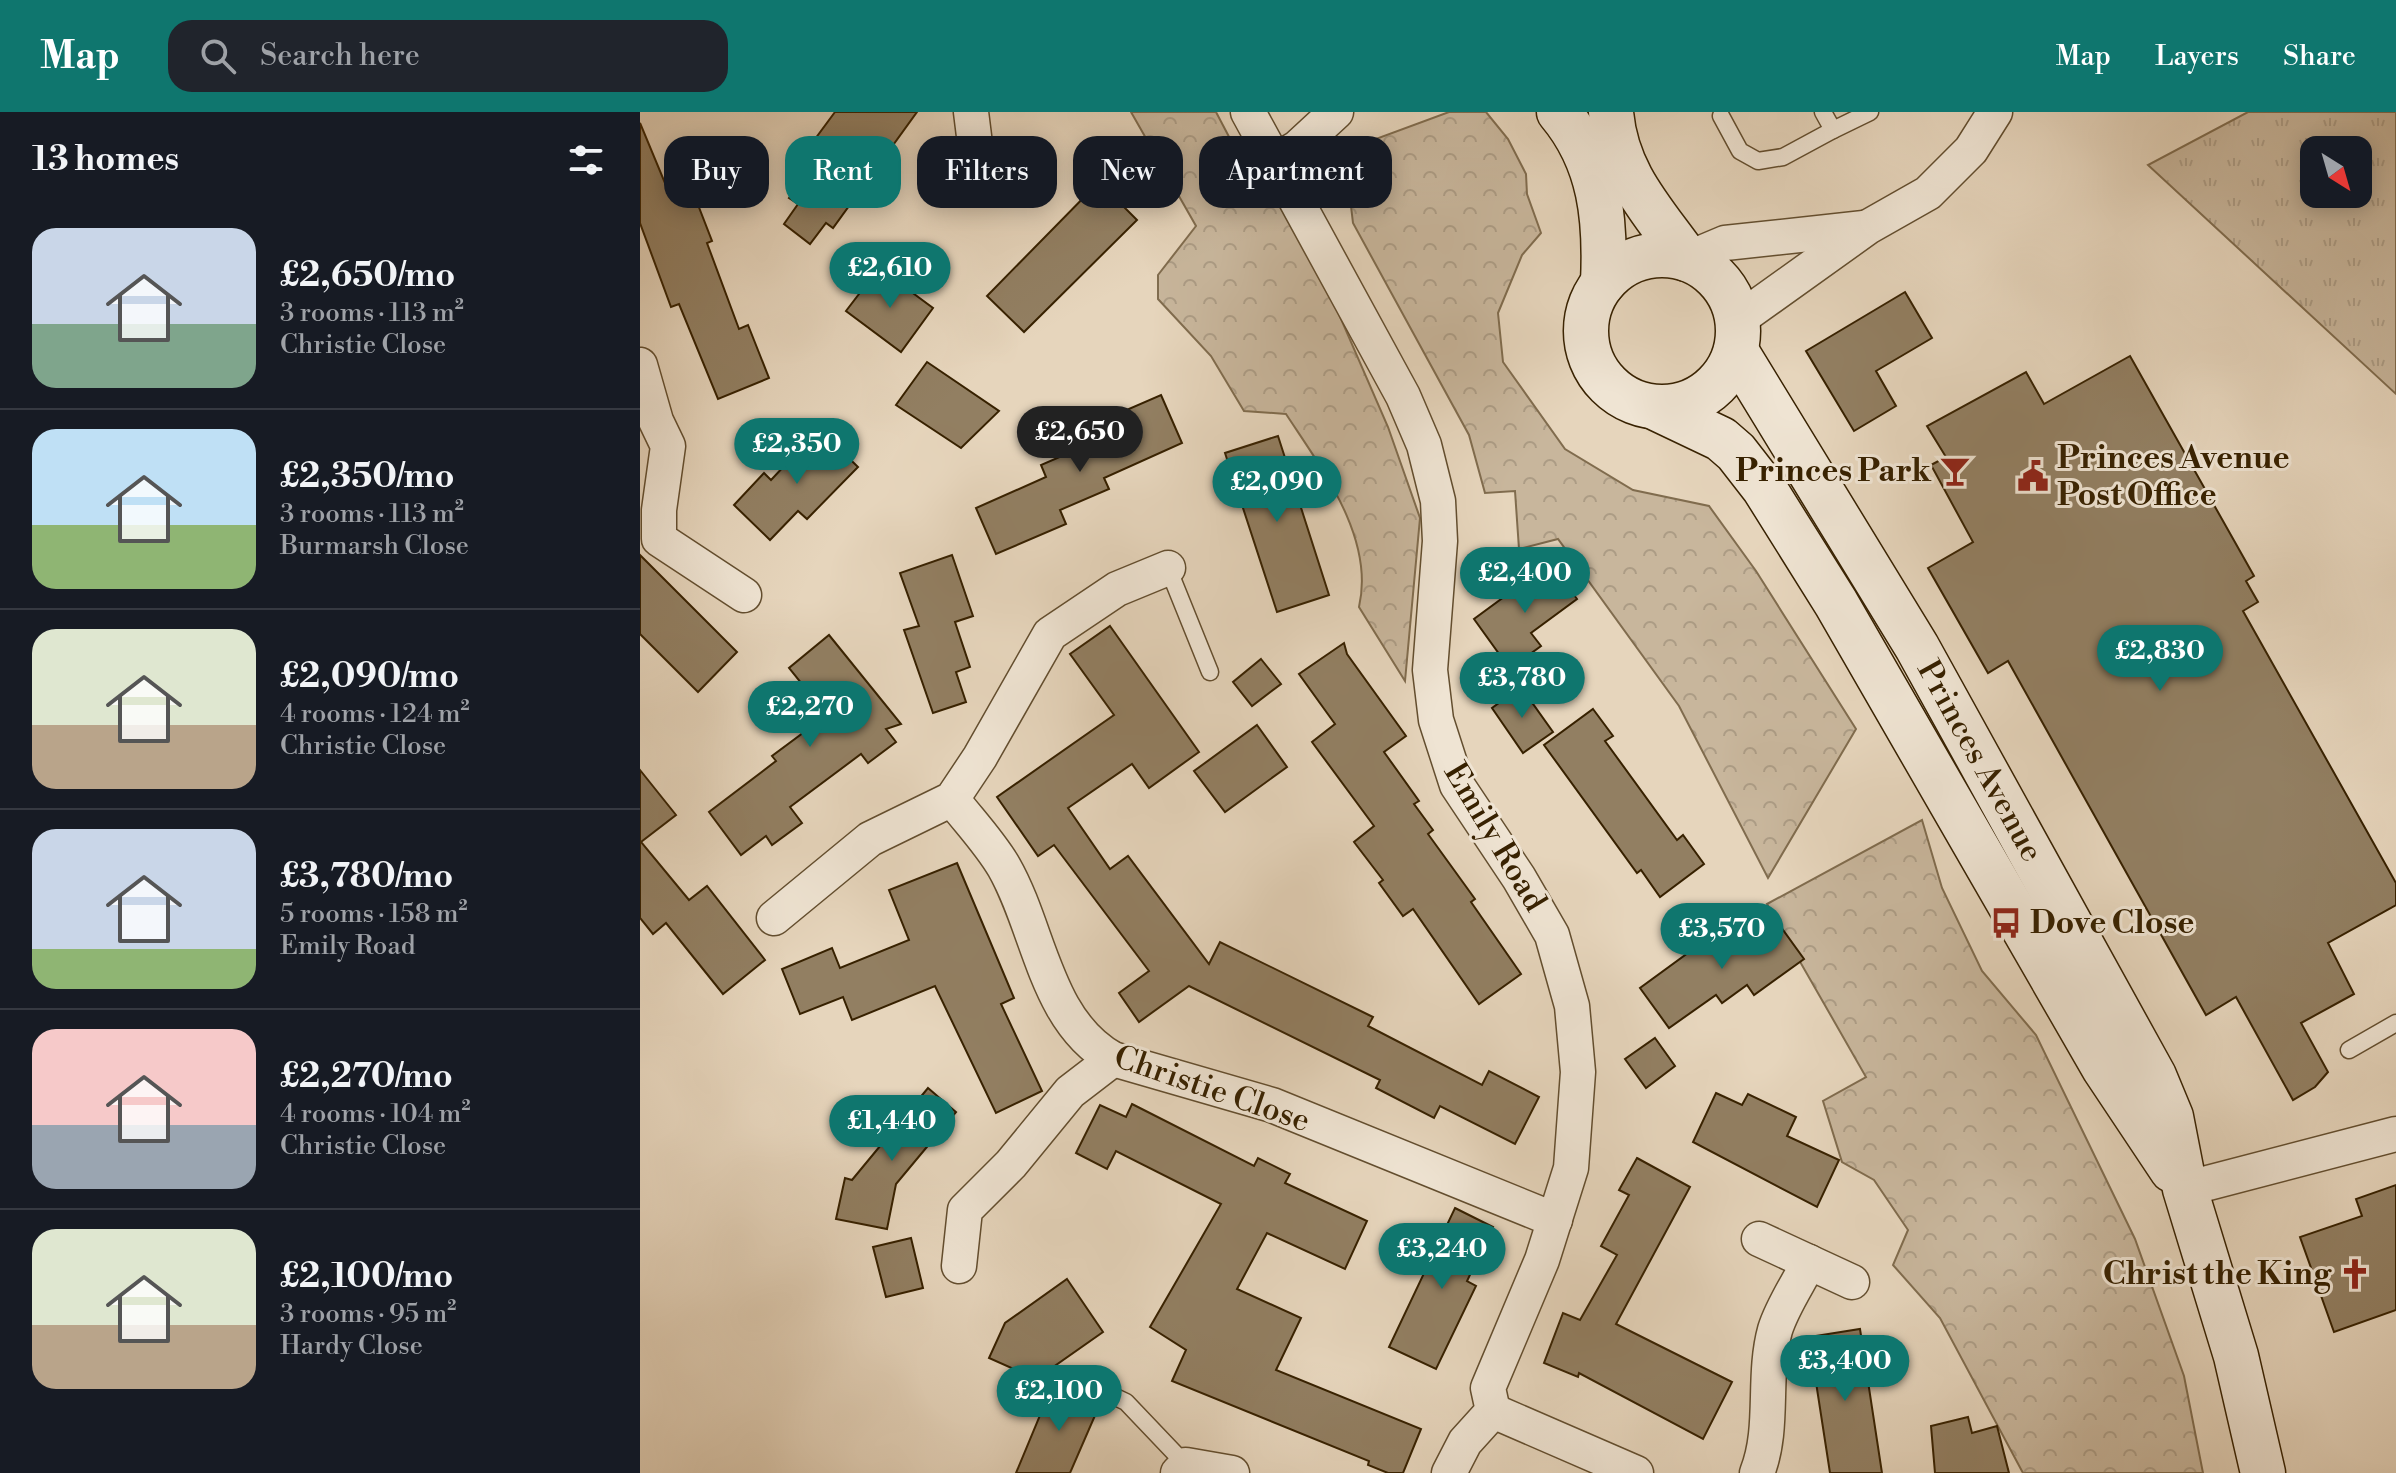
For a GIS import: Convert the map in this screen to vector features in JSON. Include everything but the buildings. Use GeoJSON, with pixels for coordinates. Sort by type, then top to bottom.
{"type":"FeatureCollection","features":[{"type":"Feature","properties":{"kind":"street"},"geometry":{"type":"LineString","coordinates":[[971,112],[974,136]]}},
{"type":"Feature","properties":{"kind":"street"},"geometry":{"type":"LineString","coordinates":[[1310,136],[1336,112]]}},
{"type":"Feature","properties":{"kind":"street","name":"Princes Avenue"},"geometry":{"type":"LineString","coordinates":[[1559,112],[1585,150],[1600,195],[1605,237],[1603,283],[1591,302],[1586,324],[1587,346],[1595,368],[1608,386],[1626,399],[1658,409],[1721,439],[1736,452],[1764,488],[1836,603],[2104,1068],[2185,1189]]}},
{"type":"Feature","properties":{"kind":"street"},"geometry":{"type":"LineString","coordinates":[[1658,409],[1693,402],[1712,390],[1727,372],[1737,335],[1868,227],[1917,200],[1943,180],[1983,134],[1995,112]]}},
{"type":"Feature","properties":{"kind":"street","name":"Emily Road"},"geometry":{"type":"LineString","coordinates":[[1253,114],[1263,136]]}},
{"type":"Feature","properties":{"kind":"street","name":"Princes Avenue"},"geometry":{"type":"LineString","coordinates":[[1623,117],[1619,152],[1630,179],[1656,222],[1687,244],[1705,268],[1721,282],[1732,300],[1737,335],[1917,647],[2154,1076],[2171,1117],[2185,1189],[2236,1356],[2263,1473]]}},
{"type":"Feature","properties":{"kind":"street","name":"Emily Road"},"geometry":{"type":"LineString","coordinates":[[1301,208],[1403,396],[1424,445],[1438,501],[1440,541],[1430,670],[1439,735],[1457,785],[1539,911],[1562,965],[1577,1047],[1577,1118],[1571,1168],[1542,1260],[1488,1388],[1493,1411]]}},
{"type":"Feature","properties":{"kind":"street"},"geometry":{"type":"LineString","coordinates":[[1603,283],[1620,267],[1641,258],[1664,255],[1687,244],[1725,243],[1868,227]]}},
{"type":"Feature","properties":{"kind":"street"},"geometry":{"type":"LineString","coordinates":[[640,365],[656,421],[668,446],[659,510],[659,539],[744,595]]}},
{"type":"Feature","properties":{"kind":"street"},"geometry":{"type":"LineString","coordinates":[[774,918],[870,839],[952,799],[980,757],[1050,634],[1117,589],[1168,568]]}},
{"type":"Feature","properties":{"kind":"street","name":"Christie Close"},"geometry":{"type":"LineString","coordinates":[[952,799],[1003,865],[1024,906],[1069,1022],[1091,1045],[1113,1059],[1272,1105],[1555,1220]]}},
{"type":"Feature","properties":{"kind":"street"},"geometry":{"type":"LineString","coordinates":[[959,1266],[965,1210],[1011,1164],[1070,1092],[1113,1059]]}},
{"type":"Feature","properties":{"kind":"street"},"geometry":{"type":"LineString","coordinates":[[2185,1189],[2396,1134]]}},
{"type":"Feature","properties":{"kind":"street"},"geometry":{"type":"LineString","coordinates":[[1759,1239],[1852,1282]]}},
{"type":"Feature","properties":{"kind":"street"},"geometry":{"type":"LineString","coordinates":[[1757,1473],[1766,1450],[1767,1386],[1775,1330],[1809,1262]]}},
{"type":"Feature","properties":{"kind":"street"},"geometry":{"type":"LineString","coordinates":[[1449,1473],[1465,1442],[1493,1411],[1636,1473]]}},
{"type":"Feature","properties":{"kind":"street"},"geometry":{"type":"LineString","coordinates":[[1182,1469],[1232,1473]]}},
{"type":"Feature","properties":{"kind":"lane"},"geometry":{"type":"LineString","coordinates":[[1823,112],[1833,130]]}},
{"type":"Feature","properties":{"kind":"lane"},"geometry":{"type":"LineString","coordinates":[[1721,116],[1740,151],[1758,161],[1783,157],[1870,112]]}},
{"type":"Feature","properties":{"kind":"lane"},"geometry":{"type":"LineString","coordinates":[[1168,568],[1210,672]]}},
{"type":"Feature","properties":{"kind":"lane"},"geometry":{"type":"LineString","coordinates":[[2349,1050],[2396,1023]]}},
{"type":"Feature","properties":{"kind":"lane"},"geometry":{"type":"LineString","coordinates":[[1075,1378],[1126,1402],[1182,1469]]}},
{"type":"Feature","properties":{"kind":"green space"},"geometry":{"type":"Polygon","coordinates":[[[1131,112],[1216,112],[1229,136],[1199,136],[1199,208],[1282,208],[1301,227],[1388,427],[1420,518],[1405,681],[1359,607],[1362,581],[1352,530],[1342,505],[1315,458],[1286,414],[1244,411],[1211,356],[1158,299],[1158,275],[1196,226],[1183,203],[1183,136],[1145,136],[1131,112]]]}},
{"type":"Feature","properties":{"kind":"green space"},"geometry":{"type":"Polygon","coordinates":[[[1449,112],[1486,112],[1508,139],[1526,174],[1527,194],[1541,233],[1522,255],[1498,313],[1503,362],[1565,449],[1633,490],[1709,506],[1756,571],[1856,729],[1768,878],[1679,706],[1558,539],[1519,549],[1515,491],[1485,493],[1469,435],[1353,223],[1351,208],[1392,208],[1392,136],[1384,136],[1449,112]]]}},
{"type":"Feature","properties":{"kind":"green space"},"geometry":{"type":"Polygon","coordinates":[[[2248,112],[2396,112],[2396,394],[2148,165],[2248,112]]]}},
{"type":"Feature","properties":{"kind":"green space"},"geometry":{"type":"Polygon","coordinates":[[[1922,820],[1942,888],[1982,971],[2036,1035],[2135,1239],[2184,1376],[2203,1473],[2023,1473],[1940,1318],[1893,1265],[1908,1230],[1874,1180],[1842,1162],[1823,1101],[1866,1077],[1767,904],[1922,820]]]}},
{"type":"Feature","properties":{"kind":"place","name":"Princes Park"},"geometry":{"type":"Point","coordinates":[1955,471]}},
{"type":"Feature","properties":{"kind":"place","name":"Princes Avenue Post Office"},"geometry":{"type":"Point","coordinates":[2033,476]}},
{"type":"Feature","properties":{"kind":"place","name":"Dove Close"},"geometry":{"type":"Point","coordinates":[2006,923]}},
{"type":"Feature","properties":{"kind":"place","name":"Christ the King"},"geometry":{"type":"Point","coordinates":[2355,1274]}}]}
